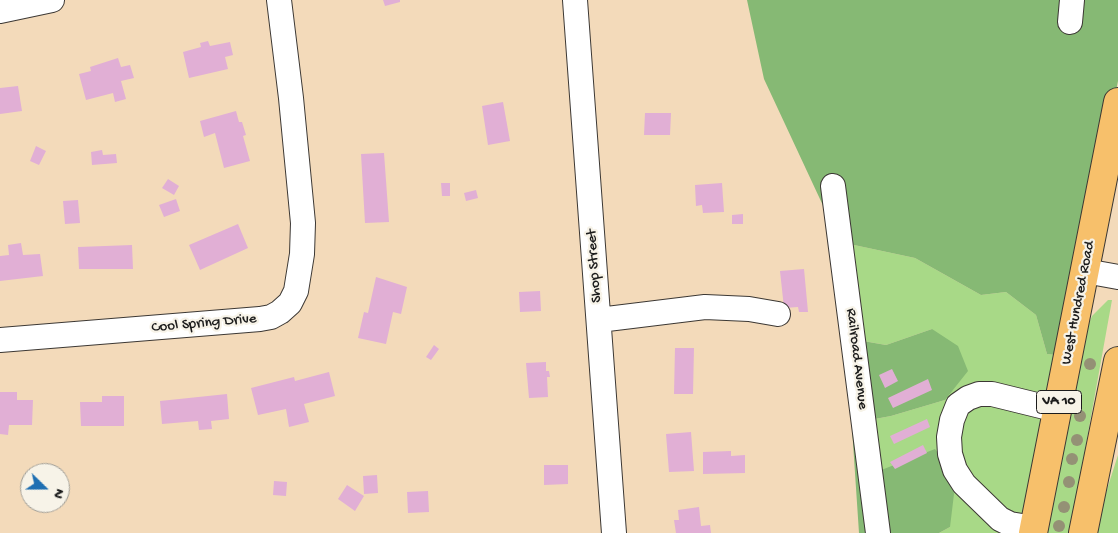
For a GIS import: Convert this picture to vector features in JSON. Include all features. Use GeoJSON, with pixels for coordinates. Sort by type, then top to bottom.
{"type":"FeatureCollection","features":[{"type":"Feature","properties":{"kind":"main road","name":"West Hundred Road"},"geometry":{"type":"LineString","coordinates":[[1034,531],[1118,102]]}},
{"type":"Feature","properties":{"kind":"main road"},"geometry":{"type":"LineString","coordinates":[[1083,533],[1118,361]]}},
{"type":"Feature","properties":{"kind":"street"},"geometry":{"type":"LineString","coordinates":[[0,11],[52,0]]}},
{"type":"Feature","properties":{"kind":"street","name":"Shop Street"},"geometry":{"type":"LineString","coordinates":[[575,0],[614,533]]}},
{"type":"Feature","properties":{"kind":"street","name":"Cool Spring Drive"},"geometry":{"type":"LineString","coordinates":[[0,340],[260,319],[271,317],[290,303],[296,291],[302,254],[303,223],[292,98],[280,6]]}},
{"type":"Feature","properties":{"kind":"street","name":"Railroad Avenue"},"geometry":{"type":"LineString","coordinates":[[833,186],[878,533]]}},
{"type":"Feature","properties":{"kind":"street"},"geometry":{"type":"LineString","coordinates":[[1085,271],[1118,276]]}},
{"type":"Feature","properties":{"kind":"street"},"geometry":{"type":"LineString","coordinates":[[599,320],[705,307],[749,309],[778,314]]}},
{"type":"Feature","properties":{"kind":"street"},"geometry":{"type":"LineString","coordinates":[[1034,531],[1000,519],[964,484],[955,470],[950,454],[949,437],[952,420],[958,405],[968,398],[979,394],[992,394],[1057,410]]}},
{"type":"Feature","properties":{"kind":"green space"},"geometry":{"type":"Polygon","coordinates":[[[747,0],[1118,0],[1118,81],[1063,356],[1047,354],[1036,315],[1006,292],[981,295],[915,258],[840,242],[764,79],[747,0]]]}},
{"type":"Feature","properties":{"kind":"green space"},"geometry":{"type":"Polygon","coordinates":[[[840,242],[915,258],[981,295],[1006,292],[1036,315],[1047,354],[1063,356],[1023,533],[939,533],[950,527],[866,477],[864,421],[891,416],[945,400],[932,329],[886,345],[846,338],[840,242]]]}},
{"type":"Feature","properties":{"kind":"green space"},"geometry":{"type":"Polygon","coordinates":[[[1108,300],[1112,300],[1070,533],[1045,533],[1087,328],[1092,316],[1108,300]]]}},
{"type":"Feature","properties":{"kind":"green space"},"geometry":{"type":"Polygon","coordinates":[[[932,329],[958,346],[968,371],[945,400],[891,416],[864,421],[866,476],[935,449],[950,469],[954,494],[950,527],[939,533],[859,533],[846,338],[886,345],[932,329]]]}},
{"type":"Feature","properties":{"kind":"green space"},"geometry":{"type":"Polygon","coordinates":[[[1118,455],[1118,533],[1097,533],[1102,505],[1118,455]]]}},
{"type":"Feature","properties":{"kind":"building"},"geometry":{"type":"Polygon","coordinates":[[[383,0],[400,0],[400,2],[385,6],[383,0]]]}},
{"type":"Feature","properties":{"kind":"building"},"geometry":{"type":"Polygon","coordinates":[[[208,41],[210,46],[230,42],[233,55],[225,57],[228,69],[189,78],[183,52],[201,47],[200,43],[208,41]]]}},
{"type":"Feature","properties":{"kind":"building"},"geometry":{"type":"Polygon","coordinates":[[[118,58],[121,67],[130,65],[134,78],[121,81],[126,99],[115,102],[113,93],[86,100],[79,74],[91,71],[90,67],[118,58]]]}},
{"type":"Feature","properties":{"kind":"building"},"geometry":{"type":"Polygon","coordinates":[[[18,86],[22,111],[0,114],[0,88],[18,86]]]}},
{"type":"Feature","properties":{"kind":"building"},"geometry":{"type":"Polygon","coordinates":[[[503,102],[510,141],[488,145],[482,106],[503,102]]]}},
{"type":"Feature","properties":{"kind":"building"},"geometry":{"type":"Polygon","coordinates":[[[236,111],[246,135],[243,136],[250,161],[224,168],[215,133],[204,137],[200,121],[236,111]]]}},
{"type":"Feature","properties":{"kind":"building"},"geometry":{"type":"Polygon","coordinates":[[[645,113],[671,113],[670,135],[644,135],[645,113]]]}},
{"type":"Feature","properties":{"kind":"building"},"geometry":{"type":"Polygon","coordinates":[[[36,146],[46,151],[39,165],[30,161],[36,146]]]}},
{"type":"Feature","properties":{"kind":"building"},"geometry":{"type":"Polygon","coordinates":[[[102,150],[103,155],[116,154],[117,163],[92,165],[91,152],[102,150]]]}},
{"type":"Feature","properties":{"kind":"building"},"geometry":{"type":"Polygon","coordinates":[[[384,153],[389,222],[365,223],[361,154],[384,153]]]}},
{"type":"Feature","properties":{"kind":"building"},"geometry":{"type":"Polygon","coordinates":[[[168,179],[179,186],[174,195],[162,188],[168,179]]]}},
{"type":"Feature","properties":{"kind":"building"},"geometry":{"type":"Polygon","coordinates":[[[441,183],[450,183],[450,196],[442,196],[441,183]]]}},
{"type":"Feature","properties":{"kind":"building"},"geometry":{"type":"Polygon","coordinates":[[[722,183],[724,212],[703,213],[702,205],[696,206],[695,185],[722,183]]]}},
{"type":"Feature","properties":{"kind":"building"},"geometry":{"type":"Polygon","coordinates":[[[476,190],[478,198],[466,201],[464,193],[476,190]]]}},
{"type":"Feature","properties":{"kind":"building"},"geometry":{"type":"Polygon","coordinates":[[[176,199],[180,211],[164,217],[159,205],[176,199]]]}},
{"type":"Feature","properties":{"kind":"building"},"geometry":{"type":"Polygon","coordinates":[[[78,200],[80,223],[65,224],[63,201],[78,200]]]}},
{"type":"Feature","properties":{"kind":"building"},"geometry":{"type":"Polygon","coordinates":[[[743,214],[743,224],[732,224],[732,215],[743,214]]]}},
{"type":"Feature","properties":{"kind":"building"},"geometry":{"type":"Polygon","coordinates":[[[238,224],[248,248],[200,270],[189,245],[238,224]]]}},
{"type":"Feature","properties":{"kind":"building"},"geometry":{"type":"Polygon","coordinates":[[[21,243],[23,255],[40,254],[43,276],[0,281],[0,256],[9,255],[8,245],[21,243]]]}},
{"type":"Feature","properties":{"kind":"building"},"geometry":{"type":"Polygon","coordinates":[[[132,245],[133,269],[79,269],[78,247],[132,245]]]}},
{"type":"Feature","properties":{"kind":"building"},"geometry":{"type":"Polygon","coordinates":[[[804,269],[808,312],[799,312],[798,307],[784,308],[780,271],[804,269]]]}},
{"type":"Feature","properties":{"kind":"building"},"geometry":{"type":"Polygon","coordinates":[[[376,277],[407,287],[401,314],[393,312],[386,344],[358,338],[364,312],[368,313],[376,277]]]}},
{"type":"Feature","properties":{"kind":"building"},"geometry":{"type":"Polygon","coordinates":[[[540,291],[541,311],[520,312],[519,292],[540,291]]]}},
{"type":"Feature","properties":{"kind":"building"},"geometry":{"type":"Polygon","coordinates":[[[434,345],[439,349],[431,360],[426,357],[434,345]]]}},
{"type":"Feature","properties":{"kind":"building"},"geometry":{"type":"Polygon","coordinates":[[[675,348],[694,348],[693,394],[674,394],[675,348]]]}},
{"type":"Feature","properties":{"kind":"building"},"geometry":{"type":"Polygon","coordinates":[[[546,362],[546,371],[549,371],[550,377],[547,377],[548,397],[529,398],[526,363],[546,362]]]}},
{"type":"Feature","properties":{"kind":"building"},"geometry":{"type":"Polygon","coordinates":[[[892,369],[898,381],[885,388],[879,375],[892,369]]]}},
{"type":"Feature","properties":{"kind":"building"},"geometry":{"type":"Polygon","coordinates":[[[329,372],[335,396],[304,404],[309,422],[289,427],[286,409],[258,415],[251,388],[294,377],[295,381],[329,372]]]}},
{"type":"Feature","properties":{"kind":"building"},"geometry":{"type":"Polygon","coordinates":[[[928,379],[932,390],[893,408],[888,398],[928,379]]]}},
{"type":"Feature","properties":{"kind":"building"},"geometry":{"type":"Polygon","coordinates":[[[0,392],[17,392],[17,400],[33,400],[32,425],[9,425],[8,435],[0,434],[0,392]]]}},
{"type":"Feature","properties":{"kind":"building"},"geometry":{"type":"Polygon","coordinates":[[[227,394],[229,419],[211,421],[212,429],[199,430],[198,421],[162,424],[160,401],[227,394]]]}},
{"type":"Feature","properties":{"kind":"building"},"geometry":{"type":"Polygon","coordinates":[[[102,396],[124,396],[124,426],[81,426],[80,402],[102,402],[102,396]]]}},
{"type":"Feature","properties":{"kind":"building"},"geometry":{"type":"Polygon","coordinates":[[[927,419],[930,427],[894,444],[890,436],[927,419]]]}},
{"type":"Feature","properties":{"kind":"building"},"geometry":{"type":"Polygon","coordinates":[[[691,432],[694,471],[669,472],[666,434],[691,432]]]}},
{"type":"Feature","properties":{"kind":"building"},"geometry":{"type":"Polygon","coordinates":[[[923,445],[927,453],[895,469],[890,462],[923,445]]]}},
{"type":"Feature","properties":{"kind":"building"},"geometry":{"type":"Polygon","coordinates":[[[731,451],[731,456],[745,455],[745,473],[703,474],[703,452],[731,451]]]}},
{"type":"Feature","properties":{"kind":"building"},"geometry":{"type":"Polygon","coordinates":[[[544,465],[568,465],[568,484],[544,485],[544,465]]]}},
{"type":"Feature","properties":{"kind":"building"},"geometry":{"type":"Polygon","coordinates":[[[377,475],[378,493],[364,494],[363,476],[377,475]]]}},
{"type":"Feature","properties":{"kind":"building"},"geometry":{"type":"Polygon","coordinates":[[[274,481],[287,482],[286,496],[273,495],[274,481]]]}},
{"type":"Feature","properties":{"kind":"building"},"geometry":{"type":"Polygon","coordinates":[[[347,485],[364,496],[355,511],[338,499],[347,485]]]}},
{"type":"Feature","properties":{"kind":"building"},"geometry":{"type":"Polygon","coordinates":[[[428,491],[429,512],[408,513],[407,492],[428,491]]]}},
{"type":"Feature","properties":{"kind":"building"},"geometry":{"type":"Polygon","coordinates":[[[699,507],[701,526],[710,525],[711,533],[676,533],[674,520],[679,520],[678,510],[699,507]]]}}]}
